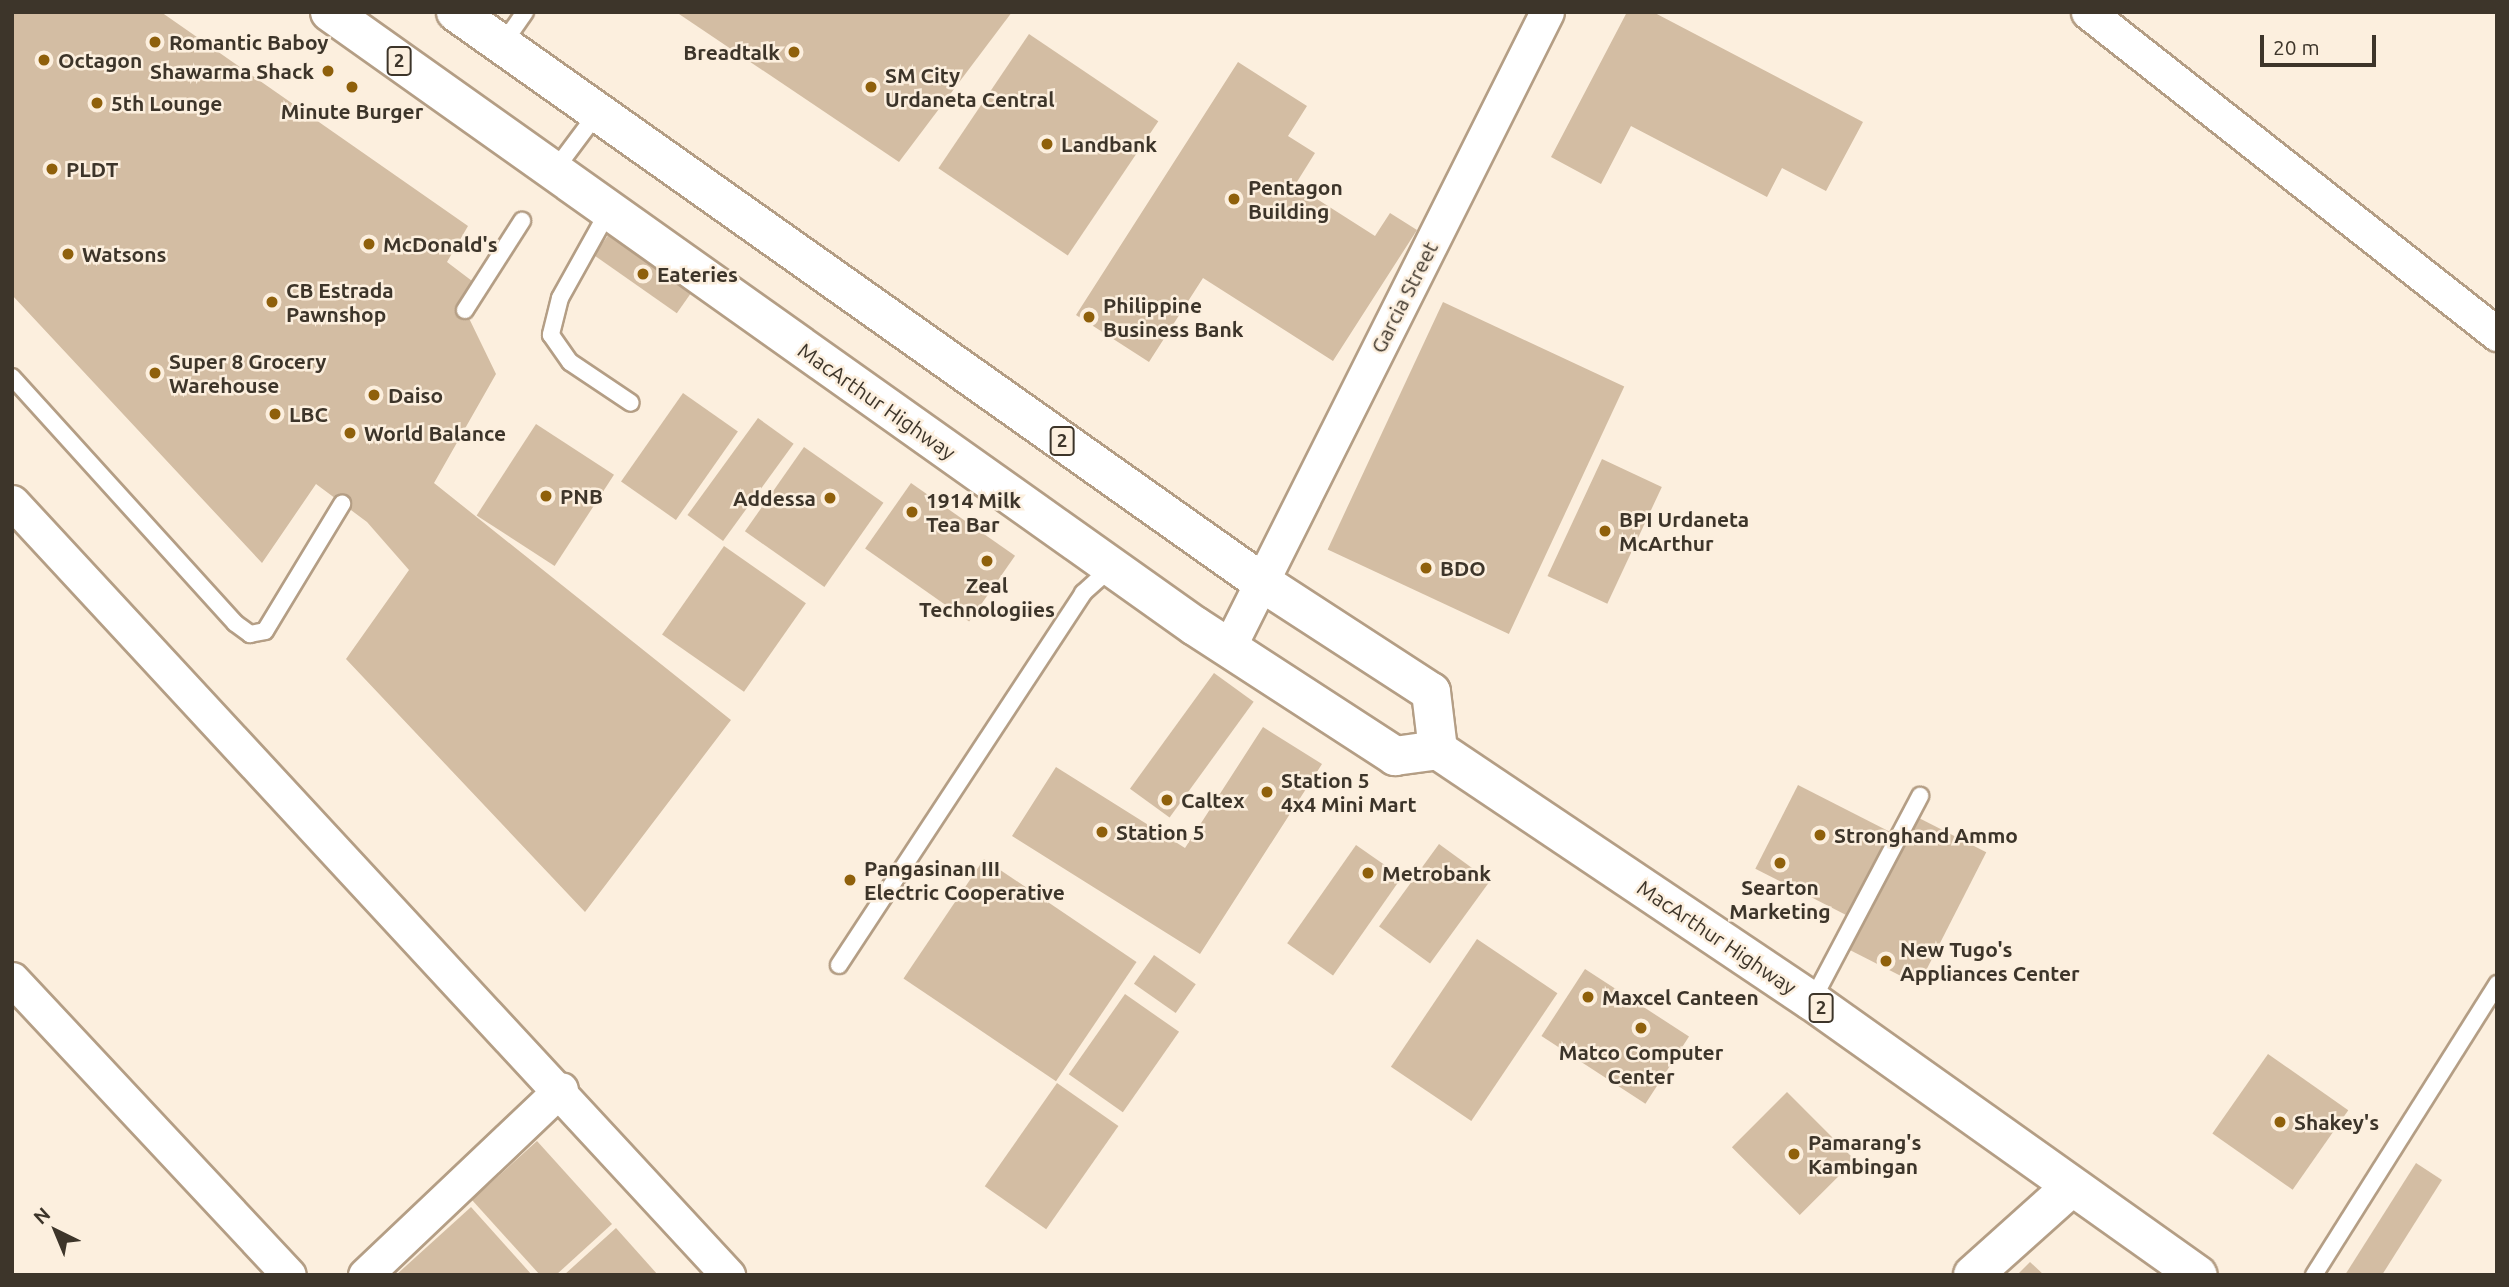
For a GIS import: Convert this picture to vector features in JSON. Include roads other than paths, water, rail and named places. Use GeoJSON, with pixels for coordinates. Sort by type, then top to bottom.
{"type":"FeatureCollection","features":[{"type":"Feature","properties":{"kind":"main road","name":"MacArthur Highway"},"geometry":{"type":"LineString","coordinates":[[330,12],[1111,568],[1395,755],[1438,750],[1812,1001],[2070,1188],[2197,1275]]}},
{"type":"Feature","properties":{"kind":"main road","name":"2"},"geometry":{"type":"LineString","coordinates":[[456,12],[1260,581],[1432,692],[1438,750]]}},
{"type":"Feature","properties":{"kind":"main road"},"geometry":{"type":"LineString","coordinates":[[1973,1275],[2070,1188]]}},
{"type":"Feature","properties":{"kind":"street","name":"Garcia Street"},"geometry":{"type":"LineString","coordinates":[[1229,647],[1547,12]]}},
{"type":"Feature","properties":{"kind":"street"},"geometry":{"type":"LineString","coordinates":[[2088,12],[2497,334]]}},
{"type":"Feature","properties":{"kind":"street"},"geometry":{"type":"LineString","coordinates":[[12,502],[561,1089],[729,1275]]}},
{"type":"Feature","properties":{"kind":"street"},"geometry":{"type":"LineString","coordinates":[[12,979],[289,1275]]}},
{"type":"Feature","properties":{"kind":"street"},"geometry":{"type":"LineString","coordinates":[[365,1275],[561,1089]]}},
{"type":"Feature","properties":{"kind":"lane"},"geometry":{"type":"LineString","coordinates":[[502,45],[525,12]]}},
{"type":"Feature","properties":{"kind":"lane"},"geometry":{"type":"LineString","coordinates":[[554,171],[598,112]]}},
{"type":"Feature","properties":{"kind":"lane"},"geometry":{"type":"LineString","coordinates":[[609,210],[560,298],[551,335],[570,362],[631,403]]}},
{"type":"Feature","properties":{"kind":"lane"},"geometry":{"type":"LineString","coordinates":[[465,310],[522,221]]}},
{"type":"Feature","properties":{"kind":"lane"},"geometry":{"type":"LineString","coordinates":[[12,377],[235,624],[250,634],[265,631],[342,503]]}},
{"type":"Feature","properties":{"kind":"lane"},"geometry":{"type":"LineString","coordinates":[[839,965],[1083,593],[1111,568]]}},
{"type":"Feature","properties":{"kind":"lane"},"geometry":{"type":"LineString","coordinates":[[1812,1001],[1920,796]]}},
{"type":"Feature","properties":{"kind":"lane"},"geometry":{"type":"LineString","coordinates":[[2314,1275],[2497,984]]}},
{"type":"Feature","properties":{"kind":"place","name":"Romantic Baboy"},"geometry":{"type":"Point","coordinates":[155,42]}},
{"type":"Feature","properties":{"kind":"place","name":"Breadtalk"},"geometry":{"type":"Point","coordinates":[794,52]}},
{"type":"Feature","properties":{"kind":"place","name":"Octagon"},"geometry":{"type":"Point","coordinates":[44,60]}},
{"type":"Feature","properties":{"kind":"place","name":"Shawarma Shack"},"geometry":{"type":"Point","coordinates":[328,71]}},
{"type":"Feature","properties":{"kind":"place","name":"Minute Burger"},"geometry":{"type":"Point","coordinates":[352,87]}},
{"type":"Feature","properties":{"kind":"place","name":"SM City Urdaneta Central"},"geometry":{"type":"Point","coordinates":[871,87]}},
{"type":"Feature","properties":{"kind":"place","name":"5th Lounge"},"geometry":{"type":"Point","coordinates":[97,103]}},
{"type":"Feature","properties":{"kind":"place","name":"Landbank"},"geometry":{"type":"Point","coordinates":[1047,144]}},
{"type":"Feature","properties":{"kind":"place","name":"PLDT"},"geometry":{"type":"Point","coordinates":[52,169]}},
{"type":"Feature","properties":{"kind":"place","name":"Pentagon Building"},"geometry":{"type":"Point","coordinates":[1234,199]}},
{"type":"Feature","properties":{"kind":"place","name":"McDonald's"},"geometry":{"type":"Point","coordinates":[369,244]}},
{"type":"Feature","properties":{"kind":"place","name":"Watsons"},"geometry":{"type":"Point","coordinates":[68,254]}},
{"type":"Feature","properties":{"kind":"place","name":"Eateries"},"geometry":{"type":"Point","coordinates":[643,274]}},
{"type":"Feature","properties":{"kind":"place","name":"CB Estrada Pawnshop"},"geometry":{"type":"Point","coordinates":[272,302]}},
{"type":"Feature","properties":{"kind":"place","name":"Philippine Business Bank"},"geometry":{"type":"Point","coordinates":[1089,317]}},
{"type":"Feature","properties":{"kind":"place","name":"Super 8 Grocery Warehouse"},"geometry":{"type":"Point","coordinates":[155,373]}},
{"type":"Feature","properties":{"kind":"place","name":"Daiso"},"geometry":{"type":"Point","coordinates":[374,395]}},
{"type":"Feature","properties":{"kind":"place","name":"LBC"},"geometry":{"type":"Point","coordinates":[275,414]}},
{"type":"Feature","properties":{"kind":"place","name":"World Balance"},"geometry":{"type":"Point","coordinates":[350,433]}},
{"type":"Feature","properties":{"kind":"place","name":"PNB"},"geometry":{"type":"Point","coordinates":[546,496]}},
{"type":"Feature","properties":{"kind":"place","name":"Addessa"},"geometry":{"type":"Point","coordinates":[830,498]}},
{"type":"Feature","properties":{"kind":"place","name":"1914 Milk Tea Bar"},"geometry":{"type":"Point","coordinates":[912,512]}},
{"type":"Feature","properties":{"kind":"place","name":"BPI Urdaneta McArthur"},"geometry":{"type":"Point","coordinates":[1605,531]}},
{"type":"Feature","properties":{"kind":"place","name":"Zeal Technologiies"},"geometry":{"type":"Point","coordinates":[987,561]}},
{"type":"Feature","properties":{"kind":"place","name":"BDO"},"geometry":{"type":"Point","coordinates":[1426,568]}},
{"type":"Feature","properties":{"kind":"place","name":"Station 5 4x4 Mini Mart"},"geometry":{"type":"Point","coordinates":[1267,792]}},
{"type":"Feature","properties":{"kind":"place","name":"Caltex"},"geometry":{"type":"Point","coordinates":[1167,800]}},
{"type":"Feature","properties":{"kind":"place","name":"Station 5"},"geometry":{"type":"Point","coordinates":[1102,832]}},
{"type":"Feature","properties":{"kind":"place","name":"Stronghand Ammo"},"geometry":{"type":"Point","coordinates":[1820,835]}},
{"type":"Feature","properties":{"kind":"place","name":"Searton Marketing"},"geometry":{"type":"Point","coordinates":[1780,863]}},
{"type":"Feature","properties":{"kind":"place","name":"Metrobank"},"geometry":{"type":"Point","coordinates":[1368,873]}},
{"type":"Feature","properties":{"kind":"place","name":"Pangasinan III Electric Cooperative"},"geometry":{"type":"Point","coordinates":[850,880]}},
{"type":"Feature","properties":{"kind":"place","name":"New Tugo's Appliances Center"},"geometry":{"type":"Point","coordinates":[1886,961]}},
{"type":"Feature","properties":{"kind":"place","name":"Maxcel Canteen"},"geometry":{"type":"Point","coordinates":[1588,997]}},
{"type":"Feature","properties":{"kind":"place","name":"Matco Computer Center"},"geometry":{"type":"Point","coordinates":[1641,1028]}},
{"type":"Feature","properties":{"kind":"place","name":"Shakey's"},"geometry":{"type":"Point","coordinates":[2280,1122]}},
{"type":"Feature","properties":{"kind":"place","name":"Pamarang's Kambingan"},"geometry":{"type":"Point","coordinates":[1794,1154]}}]}
